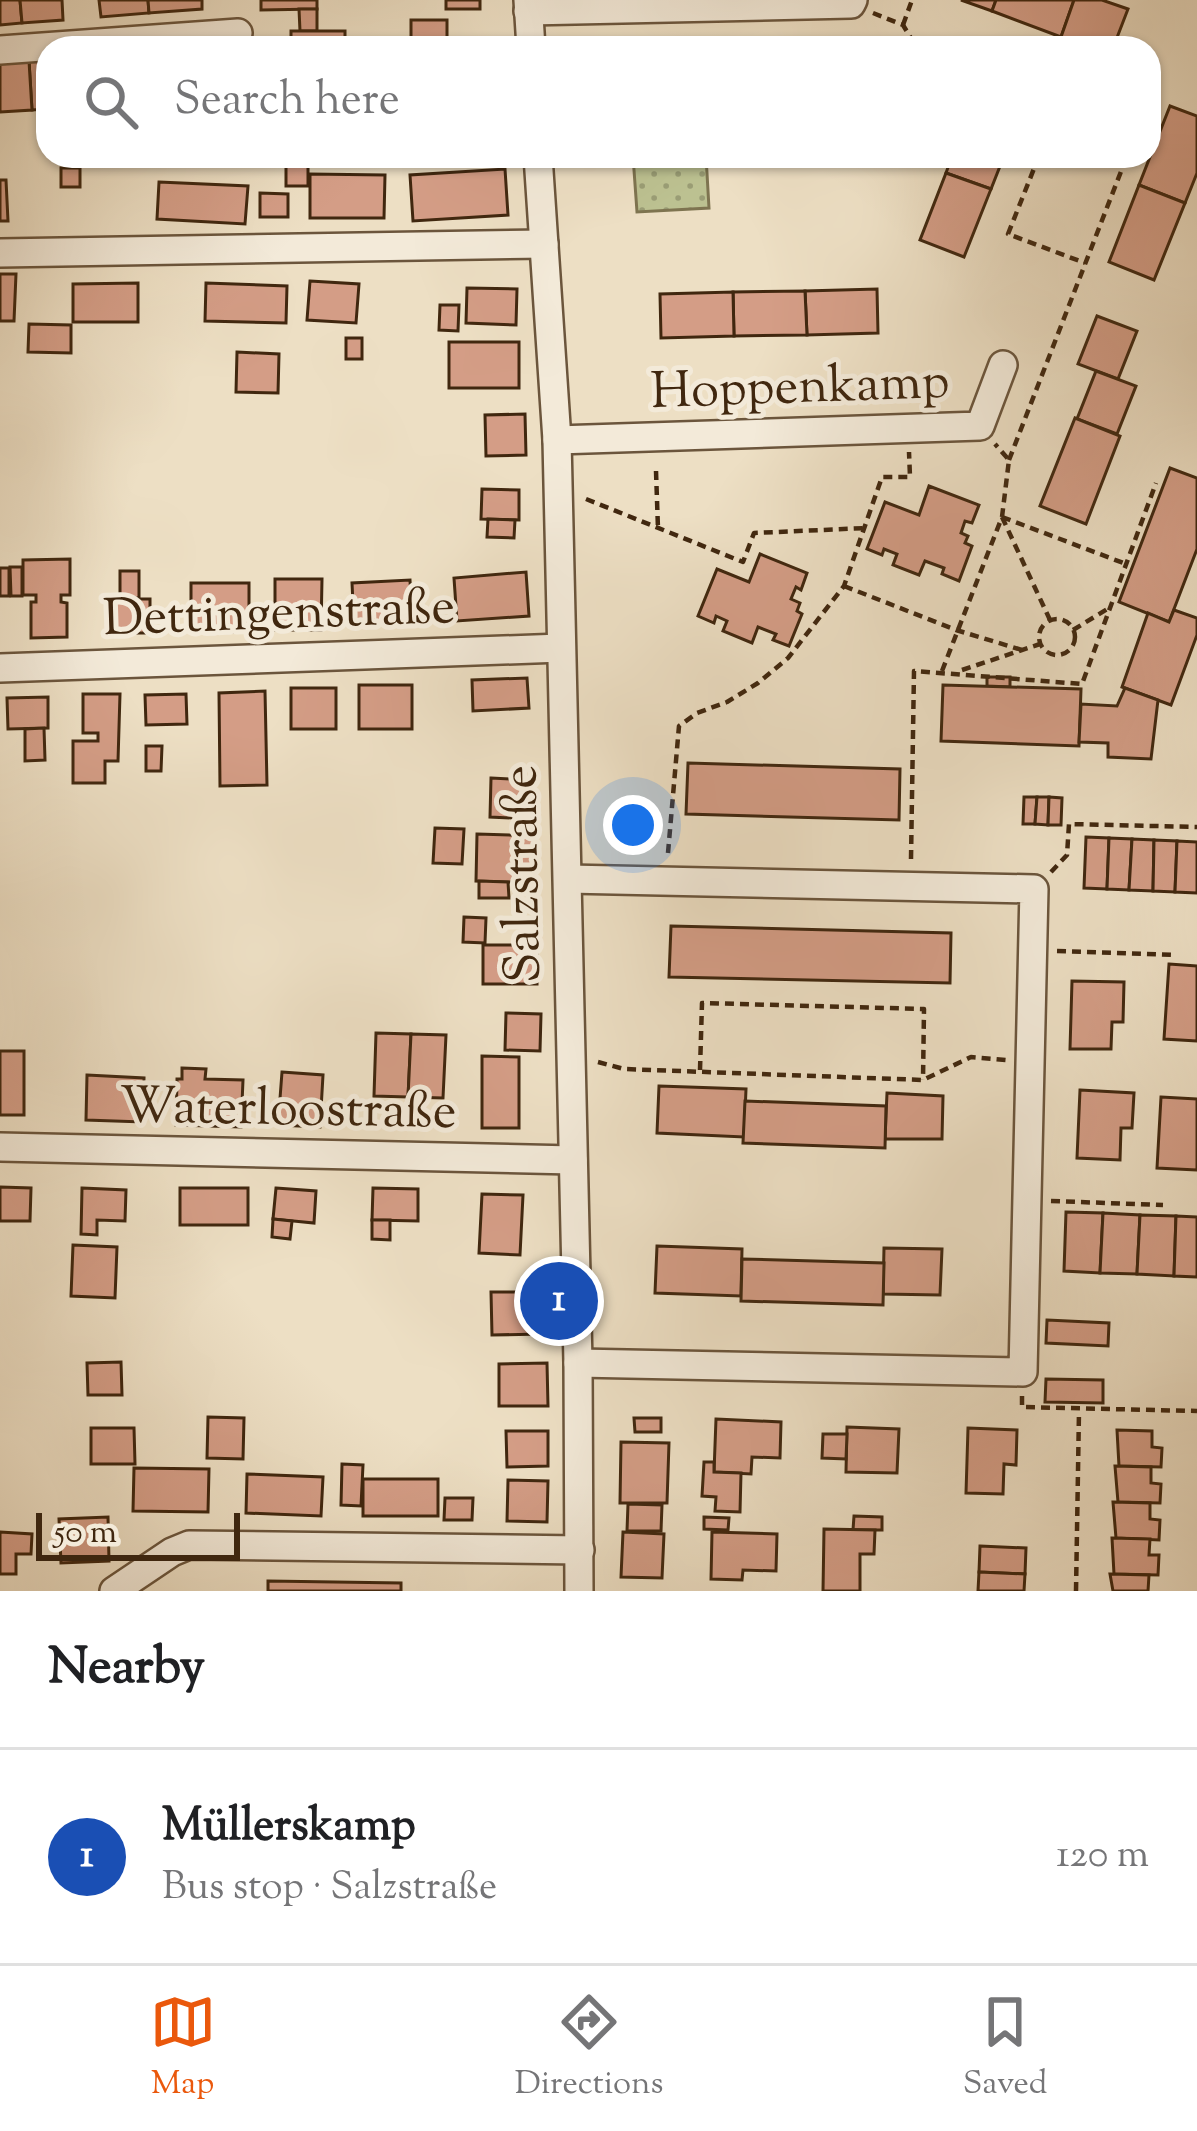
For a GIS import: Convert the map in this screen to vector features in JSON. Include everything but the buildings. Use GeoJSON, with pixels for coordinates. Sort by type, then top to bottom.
{"type":"FeatureCollection","features":[{"type":"Feature","properties":{"kind":"street"},"geometry":{"type":"LineString","coordinates":[[530,36],[528,5],[852,2]]}},
{"type":"Feature","properties":{"kind":"street"},"geometry":{"type":"LineString","coordinates":[[196,36],[238,33]]}},
{"type":"Feature","properties":{"kind":"street"},"geometry":{"type":"LineString","coordinates":[[0,50],[36,47]]}},
{"type":"Feature","properties":{"kind":"street","name":"Salzstraße"},"geometry":{"type":"LineString","coordinates":[[539,168],[557,440],[579,1591]]}},
{"type":"Feature","properties":{"kind":"street"},"geometry":{"type":"LineString","coordinates":[[0,253],[544,244]]}},
{"type":"Feature","properties":{"kind":"street","name":"Hoppenkamp"},"geometry":{"type":"LineString","coordinates":[[557,440],[980,426],[1003,365]]}},
{"type":"Feature","properties":{"kind":"street","name":"Dettingenstraße"},"geometry":{"type":"LineString","coordinates":[[0,668],[561,648]]}},
{"type":"Feature","properties":{"kind":"street"},"geometry":{"type":"LineString","coordinates":[[568,879],[1034,889],[1023,1372],[578,1363]]}},
{"type":"Feature","properties":{"kind":"street","name":"Waterloostraße"},"geometry":{"type":"LineString","coordinates":[[0,1147],[573,1160]]}},
{"type":"Feature","properties":{"kind":"street"},"geometry":{"type":"LineString","coordinates":[[114,1591],[189,1545],[580,1550]]}},
{"type":"Feature","properties":{"kind":"path"},"geometry":{"type":"LineString","coordinates":[[902,25],[912,0]]}},
{"type":"Feature","properties":{"kind":"path"},"geometry":{"type":"LineString","coordinates":[[852,2],[902,25],[909,36]]}},
{"type":"Feature","properties":{"kind":"path"},"geometry":{"type":"LineString","coordinates":[[1034,168],[1008,234],[1085,263]]}},
{"type":"Feature","properties":{"kind":"path"},"geometry":{"type":"LineString","coordinates":[[942,671],[1002,517],[1009,460],[1121,168]]}},
{"type":"Feature","properties":{"kind":"path"},"geometry":{"type":"LineString","coordinates":[[980,426],[1009,460]]}},
{"type":"Feature","properties":{"kind":"path"},"geometry":{"type":"LineString","coordinates":[[665,881],[679,726],[742,693],[788,658],[844,586],[882,477],[910,477],[908,429]]}},
{"type":"Feature","properties":{"kind":"path"},"geometry":{"type":"LineString","coordinates":[[656,471],[658,529]]}},
{"type":"Feature","properties":{"kind":"path"},"geometry":{"type":"LineString","coordinates":[[911,886],[914,671],[1082,683],[1156,483]]}},
{"type":"Feature","properties":{"kind":"path"},"geometry":{"type":"LineString","coordinates":[[558,488],[743,562],[754,533],[866,527]]}},
{"type":"Feature","properties":{"kind":"path"},"geometry":{"type":"LineString","coordinates":[[1002,517],[1126,565]]}},
{"type":"Feature","properties":{"kind":"path"},"geometry":{"type":"LineString","coordinates":[[1002,517],[1049,620]]}},
{"type":"Feature","properties":{"kind":"path"},"geometry":{"type":"LineString","coordinates":[[844,586],[1022,650]]}},
{"type":"Feature","properties":{"kind":"path"},"geometry":{"type":"LineString","coordinates":[[1073,630],[1110,608]]}},
{"type":"Feature","properties":{"kind":"path"},"geometry":{"type":"LineString","coordinates":[[1061,619],[1073,630],[1074,642],[1061,655],[1048,653],[1040,644],[1039,633],[1049,620],[1061,619]]}},
{"type":"Feature","properties":{"kind":"path"},"geometry":{"type":"LineString","coordinates":[[957,672],[1040,644]]}},
{"type":"Feature","properties":{"kind":"path"},"geometry":{"type":"LineString","coordinates":[[1034,889],[1067,855],[1069,824],[1197,827]]}},
{"type":"Feature","properties":{"kind":"path"},"geometry":{"type":"LineString","coordinates":[[1033,950],[1176,955]]}},
{"type":"Feature","properties":{"kind":"path"},"geometry":{"type":"LineString","coordinates":[[700,1071],[702,1003],[924,1009],[923,1080]]}},
{"type":"Feature","properties":{"kind":"path"},"geometry":{"type":"LineString","coordinates":[[572,1056],[624,1069],[923,1080],[971,1057],[1012,1060]]}},
{"type":"Feature","properties":{"kind":"path"},"geometry":{"type":"LineString","coordinates":[[1027,1200],[1162,1205]]}},
{"type":"Feature","properties":{"kind":"path"},"geometry":{"type":"LineString","coordinates":[[1022,1407],[1197,1411]]}},
{"type":"Feature","properties":{"kind":"path"},"geometry":{"type":"LineString","coordinates":[[1076,1591],[1079,1408]]}},
{"type":"Feature","properties":{"kind":"green space"},"geometry":{"type":"Polygon","coordinates":[[[634,168],[707,168],[709,208],[637,212],[634,168]]]}},
{"type":"Feature","properties":{"kind":"place","name":"Müllerskamp"},"geometry":{"type":"Point","coordinates":[559,1301]}}]}
